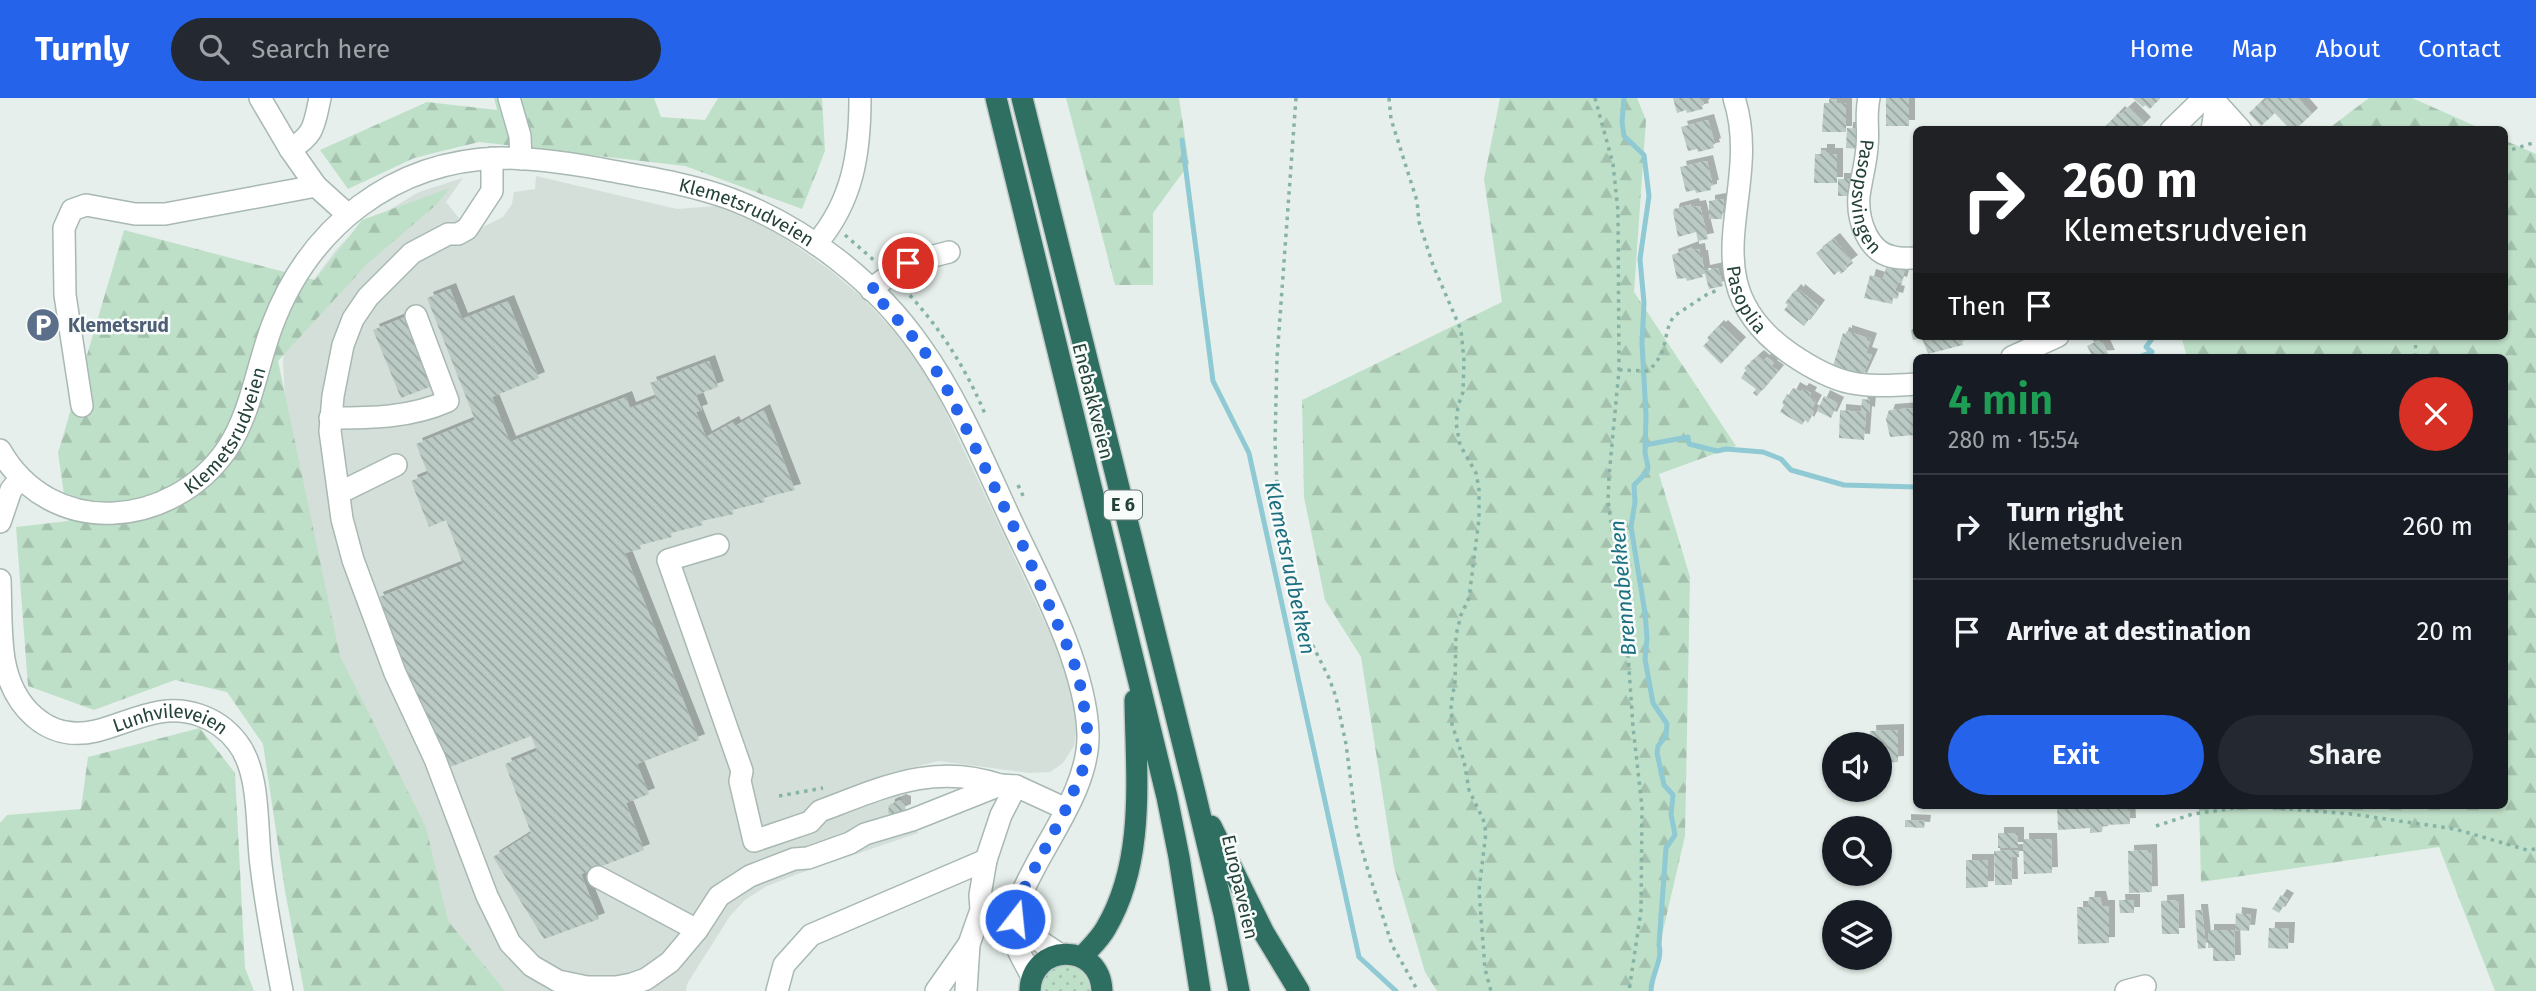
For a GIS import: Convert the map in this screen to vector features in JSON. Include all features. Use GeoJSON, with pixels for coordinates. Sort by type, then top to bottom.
{"type":"FeatureCollection","features":[{"type":"Feature","properties":{"kind":"highway","name":"Enebakkveien"},"geometry":{"type":"LineString","coordinates":[[996,98],[1167,797],[1200,991]]}},
{"type":"Feature","properties":{"kind":"highway","name":"Enebakkveien"},"geometry":{"type":"LineString","coordinates":[[1022,98],[1195,793]]}},
{"type":"Feature","properties":{"kind":"highway","name":"E 6"},"geometry":{"type":"LineString","coordinates":[[1082,957],[1105,930],[1124,887],[1130,862],[1137,797],[1134,660]]}},
{"type":"Feature","properties":{"kind":"highway","name":"E 6"},"geometry":{"type":"LineString","coordinates":[[1195,793],[1258,922],[1299,991]]}},
{"type":"Feature","properties":{"kind":"highway","name":"Europaveien"},"geometry":{"type":"LineString","coordinates":[[1195,793],[1239,991]]}},
{"type":"Feature","properties":{"kind":"highway"},"geometry":{"type":"LineString","coordinates":[[1031,984],[1038,967],[1059,954],[1074,954],[1082,957],[1096,970],[1103,990]]}},
{"type":"Feature","properties":{"kind":"street"},"geometry":{"type":"LineString","coordinates":[[260,98],[316,186],[348,214]]}},
{"type":"Feature","properties":{"kind":"street"},"geometry":{"type":"LineString","coordinates":[[290,149],[307,139],[312,132],[320,98]]}},
{"type":"Feature","properties":{"kind":"street"},"geometry":{"type":"LineString","coordinates":[[509,98],[520,136],[521,159]]}},
{"type":"Feature","properties":{"kind":"street"},"geometry":{"type":"LineString","coordinates":[[816,244],[833,225],[852,177],[859,139],[860,98]]}},
{"type":"Feature","properties":{"kind":"street","name":"Pasoplia"},"geometry":{"type":"LineString","coordinates":[[1734,98],[1742,129],[1733,263],[1736,286],[1745,307],[1768,335],[1805,365],[1825,376],[1860,386],[1913,384]]}},
{"type":"Feature","properties":{"kind":"street","name":"Pasopsvingen"},"geometry":{"type":"LineString","coordinates":[[1869,98],[1866,112],[1868,149],[1859,197],[1865,232],[1869,241],[1879,251],[1893,257],[1913,258]]}},
{"type":"Feature","properties":{"kind":"street"},"geometry":{"type":"LineString","coordinates":[[2176,126],[2211,100]]}},
{"type":"Feature","properties":{"kind":"street"},"geometry":{"type":"LineString","coordinates":[[2211,100],[2212,126]]}},
{"type":"Feature","properties":{"kind":"street"},"geometry":{"type":"LineString","coordinates":[[2211,100],[2237,126]]}},
{"type":"Feature","properties":{"kind":"street"},"geometry":{"type":"LineString","coordinates":[[492,158],[492,191],[474,221],[458,234],[448,234],[412,253],[368,297],[353,319],[342,345],[330,418],[342,519],[353,560],[395,673],[435,759],[486,896],[510,943],[532,966],[558,981],[587,987],[616,987],[646,979],[670,962],[697,930],[719,896],[740,882],[794,859],[808,858],[850,843],[865,834],[1008,785]]}},
{"type":"Feature","properties":{"kind":"street","name":"Klemetsrudveien"},"geometry":{"type":"LineString","coordinates":[[20,479],[55,502],[91,512],[111,514],[131,513],[152,506],[173,498],[192,484],[212,467],[228,447],[241,422],[271,330],[289,288],[313,251],[348,214],[375,195],[422,173],[454,163],[492,158],[592,167],[686,186],[729,198],[766,215],[840,261],[871,290],[921,346],[945,385],[1024,548],[1077,670],[1088,736],[1083,769],[1066,809],[1021,894],[1015,919],[1016,945],[1031,984]]}},
{"type":"Feature","properties":{"kind":"street"},"geometry":{"type":"LineString","coordinates":[[82,406],[65,295],[64,228],[72,210],[86,205],[135,214],[165,214],[316,186]]}},
{"type":"Feature","properties":{"kind":"street"},"geometry":{"type":"LineString","coordinates":[[871,290],[888,274],[908,263],[949,252]]}},
{"type":"Feature","properties":{"kind":"street"},"geometry":{"type":"LineString","coordinates":[[330,418],[417,413],[448,401],[416,316]]}},
{"type":"Feature","properties":{"kind":"street"},"geometry":{"type":"LineString","coordinates":[[2019,354],[2050,340]]}},
{"type":"Feature","properties":{"kind":"street"},"geometry":{"type":"LineString","coordinates":[[0,450],[20,479],[11,490],[0,522]]}},
{"type":"Feature","properties":{"kind":"street"},"geometry":{"type":"LineString","coordinates":[[339,493],[396,465]]}},
{"type":"Feature","properties":{"kind":"street"},"geometry":{"type":"LineString","coordinates":[[718,545],[668,560],[743,771],[740,781],[754,841],[740,882]]}},
{"type":"Feature","properties":{"kind":"street","name":"Lunhvileveien"},"geometry":{"type":"LineString","coordinates":[[0,580],[4,659],[15,692],[26,710],[44,724],[62,731],[83,733],[154,712],[178,710],[214,722],[236,740],[251,771],[267,915],[282,991]]}},
{"type":"Feature","properties":{"kind":"street"},"geometry":{"type":"LineString","coordinates":[[754,841],[810,822],[820,811],[905,779],[947,775],[981,778],[1008,785],[1066,809]]}},
{"type":"Feature","properties":{"kind":"street"},"geometry":{"type":"LineString","coordinates":[[936,991],[969,944],[981,910],[980,895],[986,860],[1008,785]]}},
{"type":"Feature","properties":{"kind":"street"},"geometry":{"type":"LineString","coordinates":[[777,991],[784,965],[811,935],[986,860]]}},
{"type":"Feature","properties":{"kind":"street"},"geometry":{"type":"LineString","coordinates":[[598,877],[697,930]]}},
{"type":"Feature","properties":{"kind":"street"},"geometry":{"type":"LineString","coordinates":[[1015,919],[1032,936],[1059,954]]}},
{"type":"Feature","properties":{"kind":"street"},"geometry":{"type":"LineString","coordinates":[[966,991],[969,944]]}},
{"type":"Feature","properties":{"kind":"path"},"geometry":{"type":"LineString","coordinates":[[1296,98],[1277,358],[1275,442],[1278,508],[1290,572],[1305,630],[1336,697],[1346,744],[1357,830],[1366,864],[1392,945],[1418,991]]}},
{"type":"Feature","properties":{"kind":"path"},"geometry":{"type":"LineString","coordinates":[[1389,98],[1391,119],[1417,201],[1419,222],[1433,265],[1461,330],[1463,392],[1456,422],[1460,444],[1476,473],[1479,519],[1469,598],[1456,635],[1455,682],[1451,705],[1452,724],[1464,761],[1469,790],[1486,832],[1479,890],[1485,969],[1491,991]]}},
{"type":"Feature","properties":{"kind":"path"},"geometry":{"type":"LineString","coordinates":[[1595,98],[1607,138],[1616,185],[1619,237],[1619,370],[1608,501],[1626,625],[1642,819],[1641,911],[1629,991]]}},
{"type":"Feature","properties":{"kind":"path"},"geometry":{"type":"LineString","coordinates":[[2508,151],[2536,142]]}},
{"type":"Feature","properties":{"kind":"path"},"geometry":{"type":"LineString","coordinates":[[1619,370],[1648,370],[1657,363],[1674,316],[1717,290]]}},
{"type":"Feature","properties":{"kind":"path"},"geometry":{"type":"LineString","coordinates":[[2156,826],[2193,814],[2229,809]]}},
{"type":"Feature","properties":{"kind":"path"},"geometry":{"type":"LineString","coordinates":[[2288,809],[2351,814],[2455,829],[2527,850],[2536,849]]}},
{"type":"Feature","properties":{"kind":"path"},"geometry":{"type":"LineString","coordinates":[[2351,814],[2352,809]]}},
{"type":"Feature","properties":{"kind":"shaded area"},"geometry":{"type":"Polygon","coordinates":[[[536,176],[677,209],[716,206],[775,231],[830,270],[863,298],[908,346],[935,389],[1056,646],[1071,691],[1076,732],[1074,746],[1063,763],[1050,772],[1029,773],[939,761],[889,773],[918,833],[795,875],[765,887],[745,900],[730,916],[687,984],[686,991],[468,991],[325,668],[288,452],[283,362],[284,353],[313,281],[336,250],[356,230],[419,192],[463,178],[446,202],[471,233],[503,217],[512,204],[514,192],[535,189],[536,176]]]}},
{"type":"Feature","properties":{"kind":"green space"},"geometry":{"type":"Polygon","coordinates":[[[494,98],[654,98],[661,117],[705,120],[718,98],[822,98],[825,151],[802,209],[685,166],[479,142],[414,158],[348,189],[320,150],[427,102],[497,110],[494,98]]]}},
{"type":"Feature","properties":{"kind":"green space"},"geometry":{"type":"Polygon","coordinates":[[[1066,98],[1179,98],[1189,164],[1153,213],[1153,285],[1115,285],[1066,98]]]}},
{"type":"Feature","properties":{"kind":"green space"},"geometry":{"type":"Polygon","coordinates":[[[1500,98],[1637,98],[1646,120],[1634,292],[1736,446],[1659,474],[1690,577],[1685,836],[1649,991],[1437,991],[1425,972],[1394,867],[1361,657],[1325,600],[1304,497],[1302,400],[1502,302],[1484,179],[1500,98]]]}},
{"type":"Feature","properties":{"kind":"green space"},"geometry":{"type":"Polygon","coordinates":[[[2369,98],[2412,98],[2475,126],[2332,126],[2369,98]]]}},
{"type":"Feature","properties":{"kind":"green space"},"geometry":{"type":"Polygon","coordinates":[[[2508,142],[2536,154],[2536,991],[2495,991],[2439,847],[2201,882],[2199,809],[2508,809],[2508,354],[2186,354],[2182,340],[2508,340],[2508,142]]]}},
{"type":"Feature","properties":{"kind":"green space"},"geometry":{"type":"Polygon","coordinates":[[[450,188],[437,204],[367,264],[278,361],[340,656],[426,827],[448,921],[505,991],[304,991],[285,891],[263,744],[227,692],[175,680],[94,710],[28,686],[16,527],[68,521],[58,453],[124,230],[315,280],[362,220],[450,188]]]}},
{"type":"Feature","properties":{"kind":"green space"},"geometry":{"type":"Polygon","coordinates":[[[200,728],[235,773],[245,968],[254,991],[0,991],[0,823],[7,815],[81,809],[88,757],[200,728]]]}},
{"type":"Feature","properties":{"kind":"green space"},"geometry":{"type":"Polygon","coordinates":[[[1064,964],[1083,972],[1090,991],[1041,991],[1047,973],[1064,964]]]}},
{"type":"Feature","properties":{"kind":"building"},"geometry":{"type":"Polygon","coordinates":[[[1673,98],[1702,98],[1703,109],[1677,113],[1673,98]]]}},
{"type":"Feature","properties":{"kind":"building"},"geometry":{"type":"Polygon","coordinates":[[[1886,98],[1909,98],[1909,126],[1886,126],[1886,98]]]}},
{"type":"Feature","properties":{"kind":"building"},"geometry":{"type":"Polygon","coordinates":[[[2133,98],[2160,98],[2150,109],[2145,105],[2143,107],[2133,98]]]}},
{"type":"Feature","properties":{"kind":"building"},"geometry":{"type":"Polygon","coordinates":[[[2268,98],[2298,98],[2312,114],[2299,126],[2287,126],[2264,102],[2268,98]]]}},
{"type":"Feature","properties":{"kind":"building"},"geometry":{"type":"Polygon","coordinates":[[[1829,99],[1846,103],[1846,132],[1822,132],[1824,103],[1829,103],[1829,99]]]}},
{"type":"Feature","properties":{"kind":"building"},"geometry":{"type":"Polygon","coordinates":[[[2261,102],[2273,115],[2261,126],[2249,113],[2261,102]]]}},
{"type":"Feature","properties":{"kind":"building"},"geometry":{"type":"Polygon","coordinates":[[[2129,107],[2145,123],[2142,126],[2106,126],[2119,112],[2121,114],[2129,107]]]}},
{"type":"Feature","properties":{"kind":"building"},"geometry":{"type":"Polygon","coordinates":[[[1708,120],[1714,148],[1698,152],[1697,149],[1688,151],[1681,127],[1708,120]]]}},
{"type":"Feature","properties":{"kind":"building"},"geometry":{"type":"Polygon","coordinates":[[[1847,128],[1860,129],[1859,149],[1846,148],[1847,128]]]}},
{"type":"Feature","properties":{"kind":"building"},"geometry":{"type":"Polygon","coordinates":[[[1821,150],[1837,154],[1837,183],[1814,183],[1815,154],[1821,154],[1821,150]]]}},
{"type":"Feature","properties":{"kind":"building"},"geometry":{"type":"Polygon","coordinates":[[[1707,161],[1713,186],[1711,190],[1686,192],[1680,167],[1707,161]]]}},
{"type":"Feature","properties":{"kind":"building"},"geometry":{"type":"Polygon","coordinates":[[[1838,179],[1850,179],[1850,196],[1838,196],[1838,179]]]}},
{"type":"Feature","properties":{"kind":"building"},"geometry":{"type":"Polygon","coordinates":[[[1724,199],[1722,219],[1709,219],[1709,201],[1724,199]]]}},
{"type":"Feature","properties":{"kind":"building"},"geometry":{"type":"Polygon","coordinates":[[[1693,204],[1694,207],[1700,206],[1708,239],[1698,241],[1696,232],[1678,237],[1674,209],[1693,204]]]}},
{"type":"Feature","properties":{"kind":"building"},"geometry":{"type":"Polygon","coordinates":[[[1834,239],[1852,261],[1845,266],[1847,269],[1841,274],[1839,271],[1834,275],[1816,253],[1834,239]]]}},
{"type":"Feature","properties":{"kind":"building"},"geometry":{"type":"Polygon","coordinates":[[[1693,247],[1693,250],[1699,249],[1704,271],[1718,268],[1723,286],[1709,289],[1705,274],[1687,281],[1686,278],[1677,279],[1672,255],[1693,247]]]}},
{"type":"Feature","properties":{"kind":"building"},"geometry":{"type":"Polygon","coordinates":[[[1887,264],[1905,269],[1901,283],[1898,282],[1895,291],[1899,292],[1897,299],[1893,298],[1892,304],[1864,298],[1870,275],[1883,279],[1887,264]]]}},
{"type":"Feature","properties":{"kind":"building"},"geometry":{"type":"Polygon","coordinates":[[[450,289],[462,319],[508,301],[539,378],[492,397],[510,442],[626,397],[630,408],[656,398],[650,383],[709,361],[718,387],[696,395],[702,410],[696,412],[706,437],[733,422],[735,426],[764,410],[795,490],[763,498],[765,502],[732,510],[734,514],[701,521],[703,525],[671,533],[672,537],[640,545],[641,549],[625,553],[699,740],[637,764],[649,794],[626,803],[644,850],[581,874],[599,919],[544,939],[493,857],[531,833],[505,764],[537,751],[531,736],[445,769],[377,598],[463,564],[446,520],[429,527],[411,481],[428,474],[416,444],[475,420],[427,298],[450,289]]]}},
{"type":"Feature","properties":{"kind":"building"},"geometry":{"type":"Polygon","coordinates":[[[1795,290],[1798,293],[1799,290],[1819,306],[1804,326],[1784,310],[1788,305],[1785,303],[1795,290]]]}},
{"type":"Feature","properties":{"kind":"building"},"geometry":{"type":"Polygon","coordinates":[[[405,317],[432,386],[401,398],[373,330],[405,317]]]}},
{"type":"Feature","properties":{"kind":"building"},"geometry":{"type":"Polygon","coordinates":[[[1718,326],[1722,326],[1740,343],[1721,364],[1703,346],[1718,326]]]}},
{"type":"Feature","properties":{"kind":"building"},"geometry":{"type":"Polygon","coordinates":[[[1846,331],[1871,339],[1866,353],[1872,355],[1861,379],[1838,371],[1833,366],[1843,333],[1846,334],[1846,331]]]}},
{"type":"Feature","properties":{"kind":"building"},"geometry":{"type":"Polygon","coordinates":[[[1923,340],[1962,340],[1963,345],[1928,354],[1923,340]]]}},
{"type":"Feature","properties":{"kind":"building"},"geometry":{"type":"Polygon","coordinates":[[[2101,340],[2108,354],[2091,354],[2087,346],[2101,340]]]}},
{"type":"Feature","properties":{"kind":"building"},"geometry":{"type":"Polygon","coordinates":[[[1758,356],[1764,361],[1767,357],[1774,363],[1771,366],[1778,371],[1757,396],[1753,393],[1756,389],[1741,378],[1746,370],[1744,368],[1758,356]]]}},
{"type":"Feature","properties":{"kind":"building"},"geometry":{"type":"Polygon","coordinates":[[[1794,388],[1811,393],[1809,397],[1816,401],[1808,423],[1805,420],[1802,425],[1780,412],[1787,394],[1790,396],[1794,388]]]}},
{"type":"Feature","properties":{"kind":"building"},"geometry":{"type":"Polygon","coordinates":[[[1824,396],[1838,403],[1831,418],[1817,411],[1824,396]]]}},
{"type":"Feature","properties":{"kind":"building"},"geometry":{"type":"Polygon","coordinates":[[[1862,399],[1870,400],[1869,413],[1866,412],[1864,440],[1839,438],[1840,410],[1861,412],[1862,399]]]}},
{"type":"Feature","properties":{"kind":"building"},"geometry":{"type":"Polygon","coordinates":[[[1913,408],[1913,435],[1890,437],[1886,419],[1889,410],[1913,408]]]}},
{"type":"Feature","properties":{"kind":"building"},"geometry":{"type":"Polygon","coordinates":[[[1898,730],[1898,762],[1892,762],[1892,732],[1870,731],[1898,730]]]}},
{"type":"Feature","properties":{"kind":"building"},"geometry":{"type":"Polygon","coordinates":[[[900,800],[905,802],[905,810],[893,815],[888,813],[889,805],[900,800]]]}},
{"type":"Feature","properties":{"kind":"building"},"geometry":{"type":"Polygon","coordinates":[[[2057,809],[2129,809],[2130,824],[2103,825],[2102,832],[2090,833],[2090,828],[2058,830],[2057,809]]]}},
{"type":"Feature","properties":{"kind":"building"},"geometry":{"type":"Polygon","coordinates":[[[1905,820],[1925,821],[1924,828],[1905,827],[1905,820]]]}},
{"type":"Feature","properties":{"kind":"building"},"geometry":{"type":"Polygon","coordinates":[[[1998,833],[2018,833],[2018,848],[1998,848],[1998,833]]]}},
{"type":"Feature","properties":{"kind":"building"},"geometry":{"type":"Polygon","coordinates":[[[2023,839],[2051,839],[2052,873],[2024,874],[2023,839]]]}},
{"type":"Feature","properties":{"kind":"building"},"geometry":{"type":"Polygon","coordinates":[[[2019,850],[2019,857],[2011,857],[2012,885],[1995,885],[1994,851],[2019,850]]]}},
{"type":"Feature","properties":{"kind":"building"},"geometry":{"type":"Polygon","coordinates":[[[2151,850],[2152,892],[2129,893],[2128,851],[2151,850]]]}},
{"type":"Feature","properties":{"kind":"building"},"geometry":{"type":"Polygon","coordinates":[[[1966,860],[1988,860],[1988,887],[1966,888],[1966,860]]]}},
{"type":"Feature","properties":{"kind":"building"},"geometry":{"type":"Polygon","coordinates":[[[2281,895],[2288,899],[2279,913],[2272,909],[2281,895]]]}},
{"type":"Feature","properties":{"kind":"building"},"geometry":{"type":"Polygon","coordinates":[[[2089,897],[2100,897],[2102,906],[2109,906],[2109,943],[2078,944],[2077,907],[2088,907],[2089,897]]]}},
{"type":"Feature","properties":{"kind":"building"},"geometry":{"type":"Polygon","coordinates":[[[2119,900],[2134,900],[2134,913],[2120,913],[2119,900]]]}},
{"type":"Feature","properties":{"kind":"building"},"geometry":{"type":"Polygon","coordinates":[[[2178,900],[2179,934],[2162,934],[2161,901],[2178,900]]]}},
{"type":"Feature","properties":{"kind":"building"},"geometry":{"type":"Polygon","coordinates":[[[2195,910],[2202,910],[2206,948],[2198,949],[2195,910]]]}},
{"type":"Feature","properties":{"kind":"building"},"geometry":{"type":"Polygon","coordinates":[[[2236,913],[2251,915],[2249,931],[2235,930],[2236,913]]]}},
{"type":"Feature","properties":{"kind":"building"},"geometry":{"type":"Polygon","coordinates":[[[2269,928],[2289,928],[2288,949],[2268,948],[2269,928]]]}},
{"type":"Feature","properties":{"kind":"building"},"geometry":{"type":"Polygon","coordinates":[[[2208,930],[2234,930],[2235,961],[2213,961],[2213,948],[2208,948],[2208,930]]]}},
{"type":"Feature","properties":{"kind":"waterway","name":"Brennabekken"},"geometry":{"type":"LineString","coordinates":[[1624,98],[1624,136],[1644,155],[1649,196],[1640,259],[1644,303],[1642,343],[1645,453],[1648,467],[1647,472],[1634,485],[1635,502],[1631,527],[1645,613],[1645,659],[1653,703],[1667,724],[1666,736],[1658,746],[1657,753],[1664,785],[1673,795],[1671,814],[1675,835],[1666,848],[1660,951],[1651,991]]}},
{"type":"Feature","properties":{"kind":"waterway","name":"Klemetsrudbekken"},"geometry":{"type":"LineString","coordinates":[[1182,140],[1213,381],[1249,453],[1359,957],[1396,991]]}},
{"type":"Feature","properties":{"kind":"waterway"},"geometry":{"type":"LineString","coordinates":[[2147,354],[2152,352],[2146,347],[2151,340]]}},
{"type":"Feature","properties":{"kind":"waterway"},"geometry":{"type":"LineString","coordinates":[[1645,445],[1688,437],[1689,444],[1717,451],[1726,449],[1763,452],[1781,459],[1791,470],[1844,485],[1913,487]]}},
{"type":"Feature","properties":{"kind":"place","name":"Klemetsrud"},"geometry":{"type":"Point","coordinates":[43,325]}},
{"type":"Feature","properties":{"kind":"route"},"geometry":{"type":"LineString","coordinates":[[908,263],[888,274],[871,290],[921,346],[945,385],[1024,548],[1073,659],[1086,715],[1088,736],[1083,769],[1066,809],[1021,894],[1015,919]]}}]}
